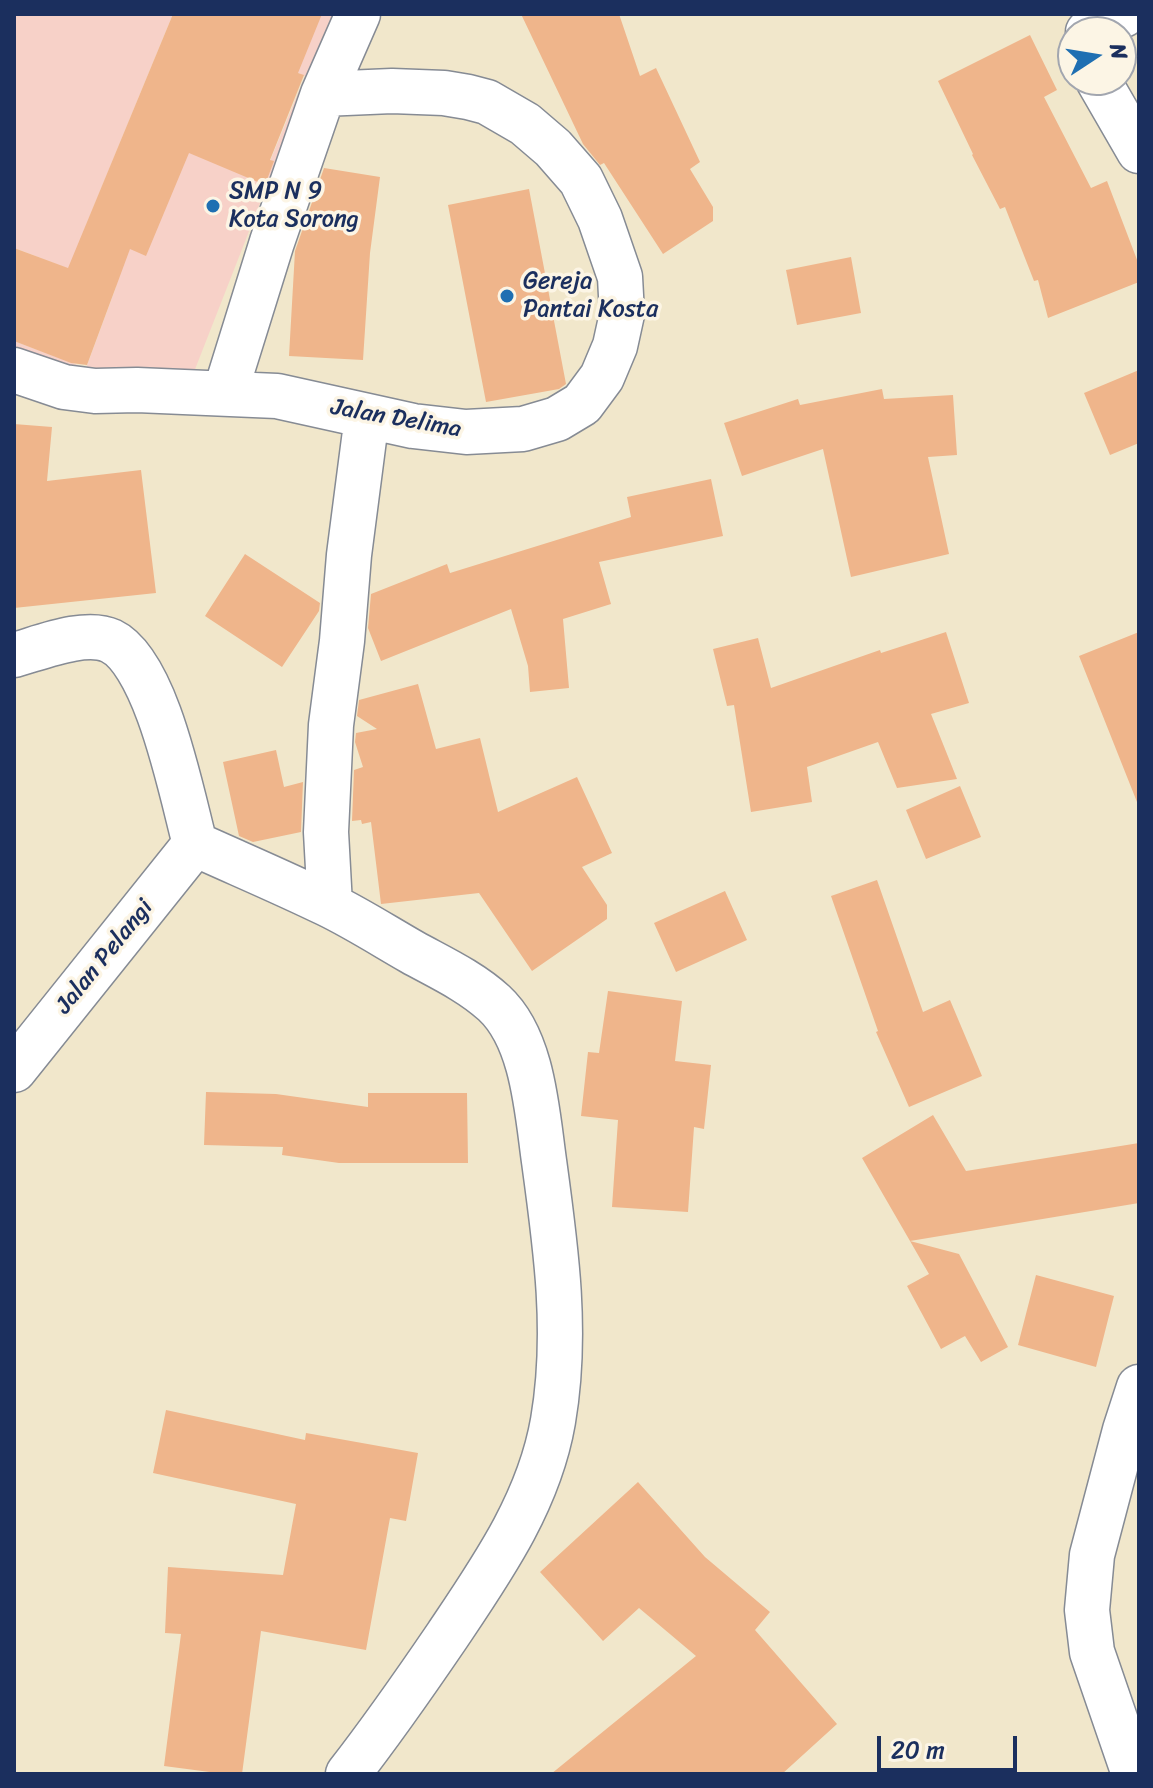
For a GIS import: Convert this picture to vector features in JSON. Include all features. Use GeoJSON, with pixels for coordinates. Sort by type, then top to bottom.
{"type":"FeatureCollection","features":[{"type":"Feature","properties":{"kind":"street"},"geometry":{"type":"LineString","coordinates":[[225,393],[323,94],[358,14]]}},
{"type":"Feature","properties":{"kind":"street","name":"Jalan Delima"},"geometry":{"type":"LineString","coordinates":[[14,370],[64,387],[95,391],[277,396],[413,426],[466,432],[523,429],[557,419],[582,404],[602,377],[615,346],[622,314],[620,277],[600,219],[581,180],[553,148],[525,124],[487,102],[444,93],[392,91],[323,94]]}},
{"type":"Feature","properties":{"kind":"street"},"geometry":{"type":"LineString","coordinates":[[1107,96],[1139,151]]}},
{"type":"Feature","properties":{"kind":"street"},"geometry":{"type":"LineString","coordinates":[[330,905],[326,832],[331,725],[367,416]]}},
{"type":"Feature","properties":{"kind":"street"},"geometry":{"type":"LineString","coordinates":[[14,655],[73,639],[91,637],[111,641],[130,656],[149,689],[163,725],[195,844],[330,905],[468,984],[494,1003],[509,1020],[519,1039],[536,1104],[560,1295],[560,1363],[553,1423],[535,1488],[506,1546],[390,1719],[348,1774]]}},
{"type":"Feature","properties":{"kind":"street","name":"Jalan Pelangi"},"geometry":{"type":"LineString","coordinates":[[14,1070],[195,844]]}},
{"type":"Feature","properties":{"kind":"street"},"geometry":{"type":"LineString","coordinates":[[1134,1774],[1092,1652],[1087,1610],[1092,1555],[1139,1387]]}},
{"type":"Feature","properties":{"kind":"shaded area","name":"SMP N 9 Kota Sorong"},"geometry":{"type":"Polygon","coordinates":[[[14,14],[173,14],[84,230],[246,14],[334,14],[192,377],[72,382],[14,356],[14,341],[86,368],[116,287],[17,249],[14,256],[14,14]],[[240,48],[261,183],[305,76],[240,48]]]}},
{"type":"Feature","properties":{"kind":"building"},"geometry":{"type":"Polygon","coordinates":[[[173,14],[322,14],[298,73],[304,75],[270,160],[274,161],[265,185],[189,153],[146,256],[130,249],[87,365],[71,363],[14,341],[14,248],[68,268],[173,14]]]}},
{"type":"Feature","properties":{"kind":"building"},"geometry":{"type":"Polygon","coordinates":[[[521,14],[619,14],[640,76],[656,68],[700,162],[690,169],[713,207],[713,221],[663,254],[604,163],[600,165],[583,144],[521,14]]]}},
{"type":"Feature","properties":{"kind":"building"},"geometry":{"type":"Polygon","coordinates":[[[1030,35],[1057,90],[1044,97],[1091,188],[1107,181],[1139,265],[1139,282],[1048,318],[1038,280],[1034,281],[1005,207],[1000,209],[938,81],[1030,35]]]}},
{"type":"Feature","properties":{"kind":"building"},"geometry":{"type":"Polygon","coordinates":[[[324,168],[380,177],[370,253],[363,360],[289,356],[295,251],[324,168]]]}},
{"type":"Feature","properties":{"kind":"building","name":"Gereja Pantai Kosta"},"geometry":{"type":"Polygon","coordinates":[[[529,189],[566,384],[559,389],[486,402],[448,205],[529,189]]]}},
{"type":"Feature","properties":{"kind":"building"},"geometry":{"type":"Polygon","coordinates":[[[851,257],[861,313],[797,325],[786,270],[851,257]]]}},
{"type":"Feature","properties":{"kind":"building"},"geometry":{"type":"Polygon","coordinates":[[[1139,370],[1139,443],[1110,455],[1084,393],[1139,370]]]}},
{"type":"Feature","properties":{"kind":"building"},"geometry":{"type":"Polygon","coordinates":[[[882,389],[884,399],[953,395],[957,455],[928,457],[949,554],[851,577],[823,449],[742,476],[724,423],[798,399],[800,405],[882,389]]]}},
{"type":"Feature","properties":{"kind":"building"},"geometry":{"type":"Polygon","coordinates":[[[14,424],[52,427],[47,481],[141,470],[156,593],[14,608],[14,424]]]}},
{"type":"Feature","properties":{"kind":"building"},"geometry":{"type":"Polygon","coordinates":[[[711,479],[723,536],[599,562],[611,604],[563,619],[569,688],[530,692],[528,666],[511,609],[381,661],[368,628],[371,594],[447,564],[450,573],[631,517],[627,497],[711,479]]]}},
{"type":"Feature","properties":{"kind":"building"},"geometry":{"type":"Polygon","coordinates":[[[245,554],[320,603],[319,611],[282,667],[205,616],[245,554]]]}},
{"type":"Feature","properties":{"kind":"building"},"geometry":{"type":"Polygon","coordinates":[[[946,632],[969,703],[931,714],[957,779],[897,788],[878,742],[807,767],[812,802],[751,812],[734,705],[727,706],[713,649],[758,638],[771,688],[880,650],[881,653],[946,632]]]}},
{"type":"Feature","properties":{"kind":"building"},"geometry":{"type":"Polygon","coordinates":[[[1139,632],[1139,802],[1137,802],[1079,656],[1139,632]]]}},
{"type":"Feature","properties":{"kind":"building"},"geometry":{"type":"Polygon","coordinates":[[[418,684],[436,749],[480,738],[498,812],[577,777],[612,853],[582,867],[607,905],[607,919],[532,971],[479,893],[381,904],[371,822],[362,824],[361,820],[352,821],[354,770],[363,767],[355,742],[356,733],[377,729],[357,716],[359,700],[418,684]]]}},
{"type":"Feature","properties":{"kind":"building"},"geometry":{"type":"Polygon","coordinates":[[[276,750],[284,787],[303,782],[301,832],[253,842],[239,836],[223,762],[276,750]]]}},
{"type":"Feature","properties":{"kind":"building"},"geometry":{"type":"Polygon","coordinates":[[[960,786],[981,837],[926,859],[906,810],[960,786]]]}},
{"type":"Feature","properties":{"kind":"building"},"geometry":{"type":"Polygon","coordinates":[[[877,880],[923,1012],[950,1000],[982,1076],[909,1107],[876,1032],[831,896],[877,880]]]}},
{"type":"Feature","properties":{"kind":"building"},"geometry":{"type":"Polygon","coordinates":[[[725,891],[747,940],[676,972],[654,923],[725,891]]]}},
{"type":"Feature","properties":{"kind":"building"},"geometry":{"type":"Polygon","coordinates":[[[608,991],[682,1001],[675,1061],[711,1065],[704,1129],[694,1127],[688,1212],[612,1207],[618,1120],[581,1116],[588,1052],[599,1053],[608,991]]]}},
{"type":"Feature","properties":{"kind":"building"},"geometry":{"type":"Polygon","coordinates":[[[206,1092],[276,1094],[368,1107],[368,1093],[467,1093],[468,1163],[339,1163],[282,1155],[283,1147],[204,1145],[206,1092]]]}},
{"type":"Feature","properties":{"kind":"building"},"geometry":{"type":"Polygon","coordinates":[[[933,1115],[966,1171],[1139,1143],[1139,1203],[910,1241],[862,1158],[933,1115]]]}},
{"type":"Feature","properties":{"kind":"building"},"geometry":{"type":"Polygon","coordinates":[[[910,1241],[959,1254],[1008,1347],[981,1362],[965,1336],[941,1349],[907,1286],[929,1274],[910,1241]]]}},
{"type":"Feature","properties":{"kind":"building"},"geometry":{"type":"Polygon","coordinates":[[[1036,1275],[1114,1296],[1096,1367],[1018,1345],[1036,1275]]]}},
{"type":"Feature","properties":{"kind":"building"},"geometry":{"type":"Polygon","coordinates":[[[166,1410],[305,1440],[306,1433],[418,1453],[406,1521],[390,1518],[366,1650],[261,1631],[242,1774],[164,1766],[181,1634],[165,1633],[168,1567],[283,1575],[296,1504],[153,1473],[166,1410]]]}},
{"type":"Feature","properties":{"kind":"building"},"geometry":{"type":"Polygon","coordinates":[[[638,1482],[705,1557],[770,1612],[755,1630],[837,1724],[782,1774],[551,1774],[696,1656],[639,1608],[603,1641],[540,1572],[638,1482]]]}},
{"type":"Feature","properties":{"kind":"place","name":"SMP N 9 Kota Sorong"},"geometry":{"type":"Point","coordinates":[213,206]}},
{"type":"Feature","properties":{"kind":"place","name":"Gereja Pantai Kosta"},"geometry":{"type":"Point","coordinates":[507,296]}}]}
